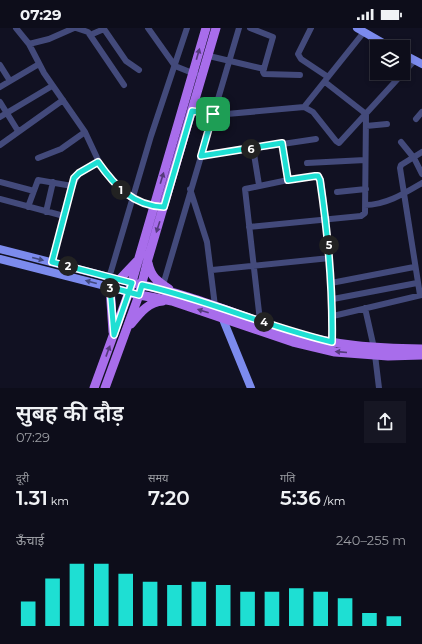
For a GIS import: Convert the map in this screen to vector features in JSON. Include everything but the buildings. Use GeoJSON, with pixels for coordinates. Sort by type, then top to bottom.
{"type":"FeatureCollection","features":[{"type":"Feature","properties":{"kind":"main road"},"geometry":{"type":"LineString","coordinates":[[105,388],[142,285],[143,260],[153,207],[206,28]]}},
{"type":"Feature","properties":{"kind":"main road"},"geometry":{"type":"LineString","coordinates":[[94,388],[131,288],[164,207],[216,28]]}},
{"type":"Feature","properties":{"kind":"main road"},"geometry":{"type":"LineString","coordinates":[[143,260],[150,273],[174,297]]}},
{"type":"Feature","properties":{"kind":"main road"},"geometry":{"type":"LineString","coordinates":[[119,280],[143,260]]}},
{"type":"Feature","properties":{"kind":"main road"},"geometry":{"type":"LineString","coordinates":[[109,283],[114,335]]}},
{"type":"Feature","properties":{"kind":"main road"},"geometry":{"type":"LineString","coordinates":[[131,288],[142,285],[222,317],[293,342],[327,350],[374,351],[422,355]]}},
{"type":"Feature","properties":{"kind":"main road"},"geometry":{"type":"LineString","coordinates":[[131,288],[139,295],[174,297],[215,306],[291,332],[374,351],[422,349]]}},
{"type":"Feature","properties":{"kind":"main road"},"geometry":{"type":"LineString","coordinates":[[127,329],[143,309],[154,302],[174,297]]}},
{"type":"Feature","properties":{"kind":"street"},"geometry":{"type":"LineString","coordinates":[[16,28],[29,44],[52,86],[85,132],[98,162],[107,175],[132,199],[153,207],[164,207]]}},
{"type":"Feature","properties":{"kind":"street"},"geometry":{"type":"LineString","coordinates":[[29,44],[49,39],[75,28],[85,30],[90,35],[124,86]]}},
{"type":"Feature","properties":{"kind":"street"},"geometry":{"type":"LineString","coordinates":[[148,28],[175,66],[202,77]]}},
{"type":"Feature","properties":{"kind":"street"},"geometry":{"type":"LineString","coordinates":[[109,283],[132,199],[187,28]]}},
{"type":"Feature","properties":{"kind":"street"},"geometry":{"type":"LineString","coordinates":[[163,285],[190,189],[239,28]]}},
{"type":"Feature","properties":{"kind":"street"},"geometry":{"type":"LineString","coordinates":[[250,28],[273,37],[263,72],[266,75],[300,75]]}},
{"type":"Feature","properties":{"kind":"street"},"geometry":{"type":"LineString","coordinates":[[249,227],[361,216],[365,213],[366,114],[300,58],[298,54],[311,28]]}},
{"type":"Feature","properties":{"kind":"street"},"geometry":{"type":"LineString","coordinates":[[90,35],[104,29],[126,61],[139,70]]}},
{"type":"Feature","properties":{"kind":"street"},"geometry":{"type":"LineString","coordinates":[[304,107],[326,80],[360,30],[378,40]]}},
{"type":"Feature","properties":{"kind":"street"},"geometry":{"type":"LineString","coordinates":[[209,56],[229,59],[264,69]]}},
{"type":"Feature","properties":{"kind":"street"},"geometry":{"type":"LineString","coordinates":[[192,111],[213,114],[246,114],[304,107],[313,112],[339,143],[419,62],[410,58]]}},
{"type":"Feature","properties":{"kind":"street"},"geometry":{"type":"LineString","coordinates":[[0,87],[39,64]]}},
{"type":"Feature","properties":{"kind":"street"},"geometry":{"type":"LineString","coordinates":[[0,65],[10,81]]}},
{"type":"Feature","properties":{"kind":"street"},"geometry":{"type":"LineString","coordinates":[[0,117],[52,86]]}},
{"type":"Feature","properties":{"kind":"street"},"geometry":{"type":"LineString","coordinates":[[0,145],[63,100]]}},
{"type":"Feature","properties":{"kind":"street"},"geometry":{"type":"LineString","coordinates":[[0,102],[18,131]]}},
{"type":"Feature","properties":{"kind":"street"},"geometry":{"type":"LineString","coordinates":[[416,119],[422,112]]}},
{"type":"Feature","properties":{"kind":"street"},"geometry":{"type":"LineString","coordinates":[[366,126],[387,124]]}},
{"type":"Feature","properties":{"kind":"street"},"geometry":{"type":"LineString","coordinates":[[38,158],[61,149],[85,132]]}},
{"type":"Feature","properties":{"kind":"street"},"geometry":{"type":"LineString","coordinates":[[201,156],[316,139]]}},
{"type":"Feature","properties":{"kind":"street"},"geometry":{"type":"LineString","coordinates":[[401,142],[414,158],[422,174]]}},
{"type":"Feature","properties":{"kind":"street"},"geometry":{"type":"LineString","coordinates":[[282,143],[288,180]]}},
{"type":"Feature","properties":{"kind":"street"},"geometry":{"type":"LineString","coordinates":[[253,148],[259,185]]}},
{"type":"Feature","properties":{"kind":"street"},"geometry":{"type":"LineString","coordinates":[[332,316],[421,295],[414,267],[400,166],[422,152]]}},
{"type":"Feature","properties":{"kind":"street"},"geometry":{"type":"LineString","coordinates":[[307,163],[366,160]]}},
{"type":"Feature","properties":{"kind":"street"},"geometry":{"type":"LineString","coordinates":[[52,262],[72,186],[79,173],[98,162]]}},
{"type":"Feature","properties":{"kind":"street"},"geometry":{"type":"LineString","coordinates":[[260,321],[245,192],[247,188],[259,185],[318,176],[326,219],[330,258],[333,299],[332,342]]}},
{"type":"Feature","properties":{"kind":"street"},"geometry":{"type":"LineString","coordinates":[[28,207],[38,180],[72,186]]}},
{"type":"Feature","properties":{"kind":"street"},"geometry":{"type":"LineString","coordinates":[[0,182],[34,191]]}},
{"type":"Feature","properties":{"kind":"street"},"geometry":{"type":"LineString","coordinates":[[46,212],[53,182]]}},
{"type":"Feature","properties":{"kind":"street"},"geometry":{"type":"LineString","coordinates":[[366,206],[382,203],[404,194],[422,183]]}},
{"type":"Feature","properties":{"kind":"street"},"geometry":{"type":"LineString","coordinates":[[190,189],[207,242],[212,270],[215,306]]}},
{"type":"Feature","properties":{"kind":"street"},"geometry":{"type":"LineString","coordinates":[[337,192],[366,189]]}},
{"type":"Feature","properties":{"kind":"street"},"geometry":{"type":"LineString","coordinates":[[0,199],[64,216]]}},
{"type":"Feature","properties":{"kind":"street"},"geometry":{"type":"LineString","coordinates":[[0,249],[52,262],[109,283],[119,280],[131,288]]}},
{"type":"Feature","properties":{"kind":"street"},"geometry":{"type":"LineString","coordinates":[[212,270],[330,258]]}},
{"type":"Feature","properties":{"kind":"street"},"geometry":{"type":"LineString","coordinates":[[0,259],[131,288]]}},
{"type":"Feature","properties":{"kind":"street"},"geometry":{"type":"LineString","coordinates":[[331,283],[414,267]]}},
{"type":"Feature","properties":{"kind":"street"},"geometry":{"type":"LineString","coordinates":[[333,299],[417,283]]}},
{"type":"Feature","properties":{"kind":"street"},"geometry":{"type":"LineString","coordinates":[[365,308],[374,351],[379,388]]}},
{"type":"Feature","properties":{"kind":"street"},"geometry":{"type":"LineString","coordinates":[[222,317],[251,388]]}},
{"type":"Feature","properties":{"kind":"route"},"geometry":{"type":"LineString","coordinates":[[213,114],[192,111],[164,207],[153,207],[132,199],[107,175],[98,162],[79,173],[74,178],[52,262],[132,283],[129,292],[114,335],[110,287],[129,292],[139,295],[142,285],[176,293],[291,332],[332,342],[333,299],[330,258],[326,219],[320,180],[318,176],[288,180],[282,143],[201,156],[213,114]]}}]}
